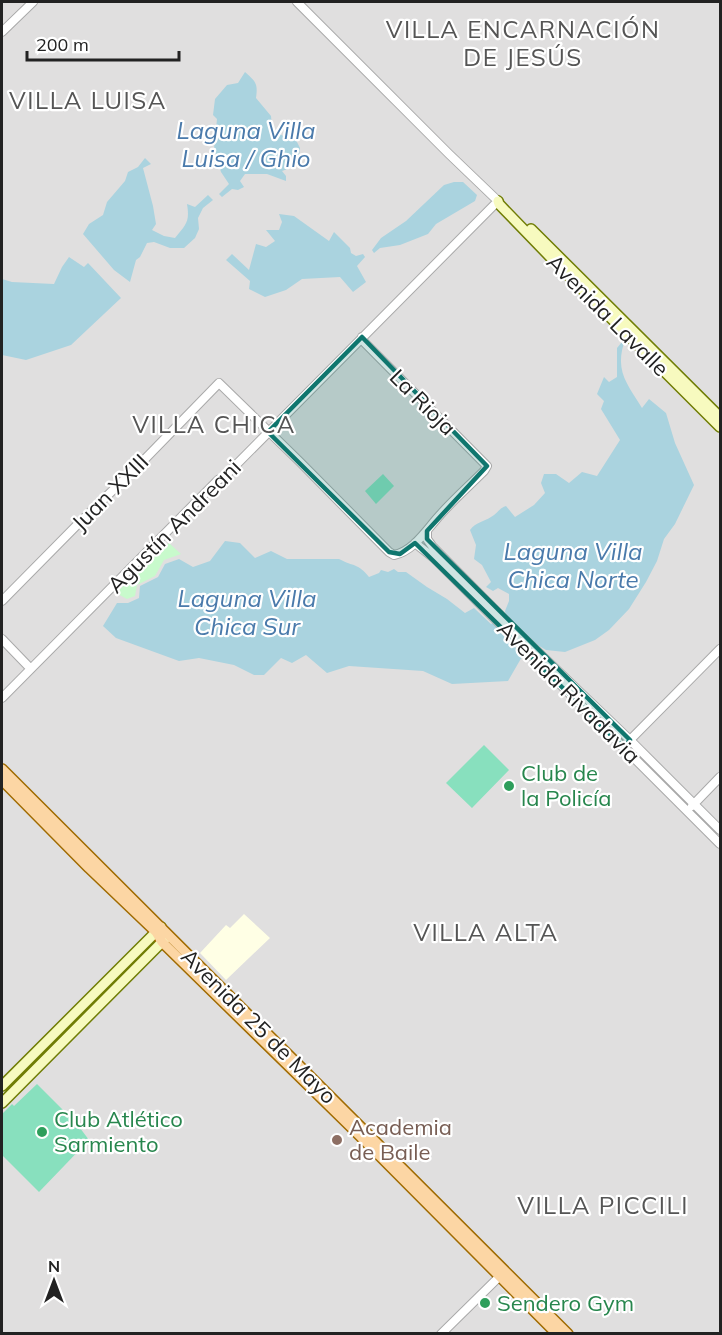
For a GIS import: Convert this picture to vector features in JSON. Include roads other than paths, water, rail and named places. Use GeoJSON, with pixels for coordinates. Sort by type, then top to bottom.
{"type":"FeatureCollection","features":[{"type":"Feature","properties":{"kind":"main road","name":"Avenida Lavalle"},"geometry":{"type":"LineString","coordinates":[[498,201],[502,200],[720,417]]}},
{"type":"Feature","properties":{"kind":"main road","name":"Avenida Lavalle"},"geometry":{"type":"LineString","coordinates":[[498,201],[548,255],[720,427]]}},
{"type":"Feature","properties":{"kind":"main road","name":"Avenida 25 de Mayo"},"geometry":{"type":"LineString","coordinates":[[2,769],[95,863],[165,939],[502,1273],[568,1334]]}},
{"type":"Feature","properties":{"kind":"main road","name":"Avenida 25 de Mayo"},"geometry":{"type":"LineString","coordinates":[[2,780],[89,868],[158,929]]}},
{"type":"Feature","properties":{"kind":"main road"},"geometry":{"type":"LineString","coordinates":[[2,1086],[158,929]]}},
{"type":"Feature","properties":{"kind":"main road"},"geometry":{"type":"LineString","coordinates":[[2,1103],[165,939]]}},
{"type":"Feature","properties":{"kind":"main road"},"geometry":{"type":"LineString","coordinates":[[142,946],[150,954]]}},
{"type":"Feature","properties":{"kind":"main road"},"geometry":{"type":"LineString","coordinates":[[129,958],[138,966]]}},
{"type":"Feature","properties":{"kind":"main road","name":"Avenida 25 de Mayo"},"geometry":{"type":"LineString","coordinates":[[502,1273],[557,1334]]}},
{"type":"Feature","properties":{"kind":"street"},"geometry":{"type":"LineString","coordinates":[[2,32],[33,2]]}},
{"type":"Feature","properties":{"kind":"street","name":"Avenida Lavalle"},"geometry":{"type":"LineString","coordinates":[[297,2],[498,201]]}},
{"type":"Feature","properties":{"kind":"street","name":"Agustín Andreani"},"geometry":{"type":"LineString","coordinates":[[2,698],[498,201]]}},
{"type":"Feature","properties":{"kind":"street","name":"La Rioja"},"geometry":{"type":"LineString","coordinates":[[362,337],[371,350],[487,466],[439,515],[427,531]]}},
{"type":"Feature","properties":{"kind":"street","name":"Juan XXIII"},"geometry":{"type":"LineString","coordinates":[[2,601],[219,383],[268,432]]}},
{"type":"Feature","properties":{"kind":"street"},"geometry":{"type":"LineString","coordinates":[[268,432],[389,552],[394,555],[399,554],[427,531]]}},
{"type":"Feature","properties":{"kind":"street","name":"Avenida Rivadavia"},"geometry":{"type":"LineString","coordinates":[[427,531],[427,539],[432,546],[623,747],[720,844]]}},
{"type":"Feature","properties":{"kind":"street","name":"Avenida Rivadavia"},"geometry":{"type":"LineString","coordinates":[[415,543],[497,615]]}},
{"type":"Feature","properties":{"kind":"street","name":"Avenida Rivadavia"},"geometry":{"type":"LineString","coordinates":[[510,629],[630,740],[720,831]]}},
{"type":"Feature","properties":{"kind":"street"},"geometry":{"type":"LineString","coordinates":[[2,639],[30,668]]}},
{"type":"Feature","properties":{"kind":"street"},"geometry":{"type":"LineString","coordinates":[[623,747],[720,649]]}},
{"type":"Feature","properties":{"kind":"street"},"geometry":{"type":"LineString","coordinates":[[687,810],[720,777]]}},
{"type":"Feature","properties":{"kind":"street"},"geometry":{"type":"LineString","coordinates":[[441,1334],[502,1273]]}},
{"type":"Feature","properties":{"kind":"water","name":"Laguna Villa Luisa / Ghio"},"geometry":{"type":"Polygon","coordinates":[[[245,72],[255,83],[256,98],[271,116],[272,128],[287,139],[296,140],[300,148],[299,155],[293,167],[282,171],[286,176],[286,181],[267,174],[245,174],[240,181],[244,187],[238,190],[232,189],[222,197],[219,194],[229,184],[221,172],[214,149],[217,119],[213,115],[215,99],[227,85],[238,83],[245,72]]]}},
{"type":"Feature","properties":{"kind":"water","name":"Laguna Villa Luisa / Ghio"},"geometry":{"type":"Polygon","coordinates":[[[145,158],[151,164],[143,168],[156,224],[152,230],[175,238],[186,222],[187,204],[195,207],[208,195],[213,200],[203,208],[198,218],[199,229],[195,238],[184,248],[170,248],[154,242],[147,243],[136,260],[130,282],[114,270],[83,234],[89,224],[103,215],[107,202],[125,181],[128,172],[138,167],[145,158]]]}},
{"type":"Feature","properties":{"kind":"water"},"geometry":{"type":"Polygon","coordinates":[[[463,182],[477,195],[475,201],[436,224],[428,234],[400,245],[380,248],[374,253],[372,250],[381,238],[406,221],[444,185],[463,182]]]}},
{"type":"Feature","properties":{"kind":"water","name":"Laguna Villa Luisa / Ghio"},"geometry":{"type":"Polygon","coordinates":[[[279,214],[294,216],[329,241],[334,232],[350,248],[351,253],[356,256],[363,254],[365,257],[357,266],[366,282],[353,292],[340,277],[302,279],[286,290],[265,297],[249,289],[250,281],[226,260],[232,254],[249,270],[256,244],[266,247],[275,241],[266,230],[279,230],[282,222],[279,214]]]}},
{"type":"Feature","properties":{"kind":"water"},"geometry":{"type":"Polygon","coordinates":[[[69,257],[84,267],[88,263],[121,298],[71,345],[26,360],[2,355],[2,279],[12,282],[54,284],[69,257]]]}},
{"type":"Feature","properties":{"kind":"water"},"geometry":{"type":"Polygon","coordinates":[[[626,337],[621,366],[626,382],[642,408],[649,399],[666,413],[675,443],[694,485],[675,524],[664,539],[657,561],[646,582],[629,609],[609,630],[595,640],[565,652],[546,650],[529,640],[514,623],[500,632],[523,655],[508,681],[452,684],[423,671],[349,666],[327,673],[306,655],[292,663],[281,658],[264,675],[254,675],[234,665],[199,658],[179,661],[116,638],[103,626],[117,603],[128,603],[139,598],[140,586],[158,577],[165,564],[179,559],[193,567],[210,561],[225,541],[240,543],[255,558],[271,551],[287,559],[339,559],[359,567],[369,577],[381,570],[388,572],[394,569],[398,572],[406,572],[465,613],[474,608],[491,624],[506,616],[509,594],[498,588],[493,591],[486,587],[491,582],[482,565],[474,559],[476,545],[470,530],[506,506],[515,517],[534,505],[545,493],[541,483],[544,474],[556,474],[569,483],[582,472],[597,476],[620,440],[601,409],[604,401],[597,394],[604,377],[609,382],[617,377],[617,348],[626,337]]]}},
{"type":"Feature","properties":{"kind":"place","name":"Club de la Policía"},"geometry":{"type":"Point","coordinates":[509,786]}},
{"type":"Feature","properties":{"kind":"place","name":"Club Atlético Sarmiento"},"geometry":{"type":"Point","coordinates":[42,1132]}},
{"type":"Feature","properties":{"kind":"place","name":"Academia de Baile"},"geometry":{"type":"Point","coordinates":[337,1140]}},
{"type":"Feature","properties":{"kind":"place","name":"Sendero Gym"},"geometry":{"type":"Point","coordinates":[485,1303]}},
{"type":"Feature","properties":{"kind":"district","name":"VILLA ENCARNACIÓN DE JESÚS"},"geometry":{"type":"Point","coordinates":[523,43]}},
{"type":"Feature","properties":{"kind":"district","name":"VILLA LUISA"},"geometry":{"type":"Point","coordinates":[88,100]}},
{"type":"Feature","properties":{"kind":"district","name":"VILLA CHICA"},"geometry":{"type":"Point","coordinates":[214,424]}},
{"type":"Feature","properties":{"kind":"district","name":"VILLA ALTA"},"geometry":{"type":"Point","coordinates":[486,932]}},
{"type":"Feature","properties":{"kind":"district","name":"VILLA PICCILI"},"geometry":{"type":"Point","coordinates":[603,1205]}},
{"type":"Feature","properties":{"kind":"water label","name":"Laguna Villa Chica Norte"},"geometry":{"type":"Point","coordinates":[573,565]}},
{"type":"Feature","properties":{"kind":"water label","name":"Laguna Villa Chica Sur"},"geometry":{"type":"Point","coordinates":[247,612]}}]}
